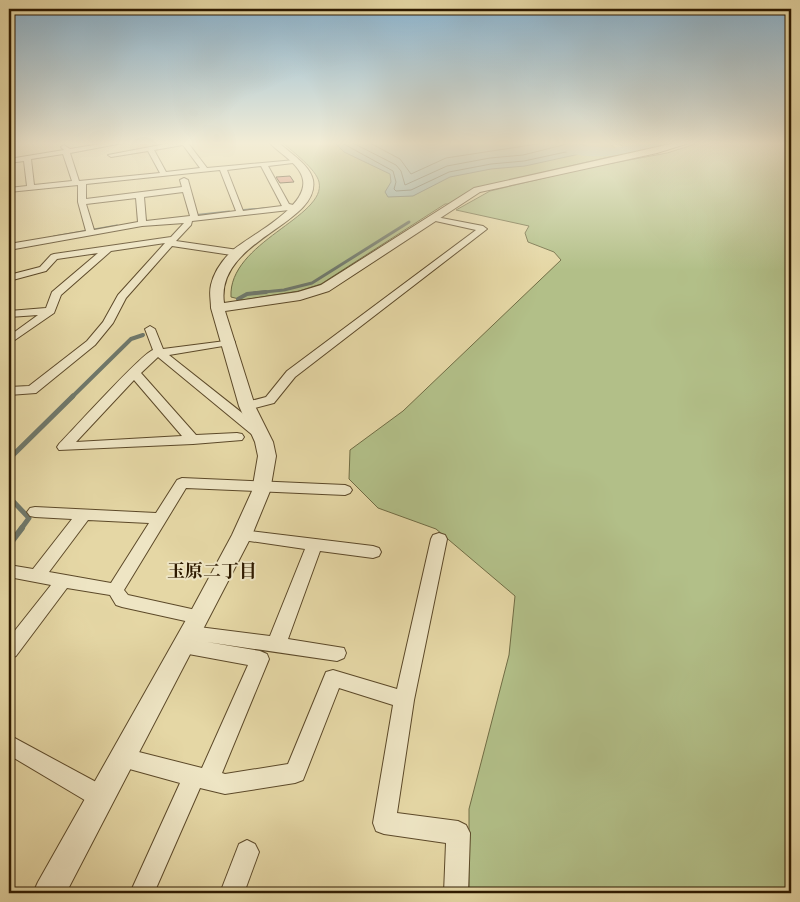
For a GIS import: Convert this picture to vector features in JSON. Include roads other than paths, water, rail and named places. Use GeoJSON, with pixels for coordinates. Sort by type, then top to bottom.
{"type":"FeatureCollection","features":[{"type":"Feature","properties":{"kind":"street"},"geometry":{"type":"LineString","coordinates":[[9,190],[54,185]]}},
{"type":"Feature","properties":{"kind":"street"},"geometry":{"type":"LineString","coordinates":[[79,185],[90,231]]}},
{"type":"Feature","properties":{"kind":"street"},"geometry":{"type":"LineString","coordinates":[[11,393],[32,390],[90,343],[108,322],[122,297],[173,241],[192,217],[186,185]]}},
{"type":"Feature","properties":{"kind":"street"},"geometry":{"type":"LineString","coordinates":[[230,185],[240,211]]}},
{"type":"Feature","properties":{"kind":"street"},"geometry":{"type":"LineString","coordinates":[[275,185],[286,206],[298,207]]}},
{"type":"Feature","properties":{"kind":"street"},"geometry":{"type":"LineString","coordinates":[[49,893],[242,535],[262,486],[267,456],[261,435],[247,406],[218,308],[216,292],[222,273],[238,253],[298,207],[309,185]]}},
{"type":"Feature","properties":{"kind":"street"},"geometry":{"type":"LineString","coordinates":[[218,308],[300,296],[318,291],[338,281],[472,193],[498,185]]}},
{"type":"Feature","properties":{"kind":"street"},"geometry":{"type":"LineString","coordinates":[[82,202],[187,189]]}},
{"type":"Feature","properties":{"kind":"street"},"geometry":{"type":"LineString","coordinates":[[140,194],[142,223]]}},
{"type":"Feature","properties":{"kind":"street"},"geometry":{"type":"LineString","coordinates":[[9,255],[13,247],[90,231],[240,211],[298,207]]}},
{"type":"Feature","properties":{"kind":"street"},"geometry":{"type":"LineString","coordinates":[[247,406],[270,400],[291,374],[483,229],[434,218]]}},
{"type":"Feature","properties":{"kind":"street"},"geometry":{"type":"LineString","coordinates":[[9,278],[43,269],[54,258],[173,241],[238,253]]}},
{"type":"Feature","properties":{"kind":"street"},"geometry":{"type":"LineString","coordinates":[[9,341],[50,311],[56,294],[108,249]]}},
{"type":"Feature","properties":{"kind":"street"},"geometry":{"type":"LineString","coordinates":[[9,314],[50,311]]}},
{"type":"Feature","properties":{"kind":"street"},"geometry":{"type":"LineString","coordinates":[[150,330],[158,352],[261,435]]}},
{"type":"Feature","properties":{"kind":"street"},"geometry":{"type":"LineString","coordinates":[[229,342],[152,354],[64,447],[237,437]]}},
{"type":"Feature","properties":{"kind":"street"},"geometry":{"type":"LineString","coordinates":[[134,372],[193,440]]}},
{"type":"Feature","properties":{"kind":"street"},"geometry":{"type":"LineString","coordinates":[[115,590],[158,518],[182,483],[345,490]]}},
{"type":"Feature","properties":{"kind":"street"},"geometry":{"type":"LineString","coordinates":[[35,512],[158,518]]}},
{"type":"Feature","properties":{"kind":"street"},"geometry":{"type":"LineString","coordinates":[[38,575],[84,514]]}},
{"type":"Feature","properties":{"kind":"street"},"geometry":{"type":"LineString","coordinates":[[242,535],[373,552]]}},
{"type":"Feature","properties":{"kind":"street"},"geometry":{"type":"LineString","coordinates":[[439,539],[404,700],[384,823],[458,833],[456,893]]}},
{"type":"Feature","properties":{"kind":"street"},"geometry":{"type":"LineString","coordinates":[[276,645],[315,544]]}},
{"type":"Feature","properties":{"kind":"street"},"geometry":{"type":"LineString","coordinates":[[9,571],[115,590],[122,600],[191,632],[260,659],[142,893]]}},
{"type":"Feature","properties":{"kind":"street"},"geometry":{"type":"LineString","coordinates":[[9,651],[64,580]]}},
{"type":"Feature","properties":{"kind":"street"},"geometry":{"type":"LineString","coordinates":[[191,632],[337,653]]}},
{"type":"Feature","properties":{"kind":"street"},"geometry":{"type":"LineString","coordinates":[[123,758],[225,784],[295,773],[333,678],[404,700]]}},
{"type":"Feature","properties":{"kind":"street"},"geometry":{"type":"LineString","coordinates":[[9,744],[101,797]]}},
{"type":"Feature","properties":{"kind":"street"},"geometry":{"type":"LineString","coordinates":[[232,893],[247,852]]}},
{"type":"Feature","properties":{"kind":"water"},"geometry":{"type":"Polygon","coordinates":[[[389,185],[434,185],[413,196],[388,197],[385,192],[389,185]]]}},
{"type":"Feature","properties":{"kind":"waterway"},"geometry":{"type":"LineString","coordinates":[[237,211],[264,209],[249,210]]}},
{"type":"Feature","properties":{"kind":"waterway"},"geometry":{"type":"LineString","coordinates":[[192,216],[229,212]]}},
{"type":"Feature","properties":{"kind":"waterway"},"geometry":{"type":"LineString","coordinates":[[254,293],[284,290],[312,283],[409,222]]}},
{"type":"Feature","properties":{"kind":"waterway"},"geometry":{"type":"LineString","coordinates":[[54,237],[117,226]]}},
{"type":"Feature","properties":{"kind":"waterway"},"geometry":{"type":"LineString","coordinates":[[238,299],[247,294],[266,292]]}},
{"type":"Feature","properties":{"kind":"waterway"},"geometry":{"type":"LineString","coordinates":[[71,398],[131,339],[143,335]]}},
{"type":"Feature","properties":{"kind":"waterway"},"geometry":{"type":"LineString","coordinates":[[9,482],[10,458],[73,396]]}},
{"type":"Feature","properties":{"kind":"waterway"},"geometry":{"type":"LineString","coordinates":[[9,497],[29,518],[21,529]]}},
{"type":"Feature","properties":{"kind":"waterway"},"geometry":{"type":"LineString","coordinates":[[9,545],[22,528]]}},
{"type":"Feature","properties":{"kind":"district","name":"玉原二丁目"},"geometry":{"type":"Point","coordinates":[212,571]}}]}
